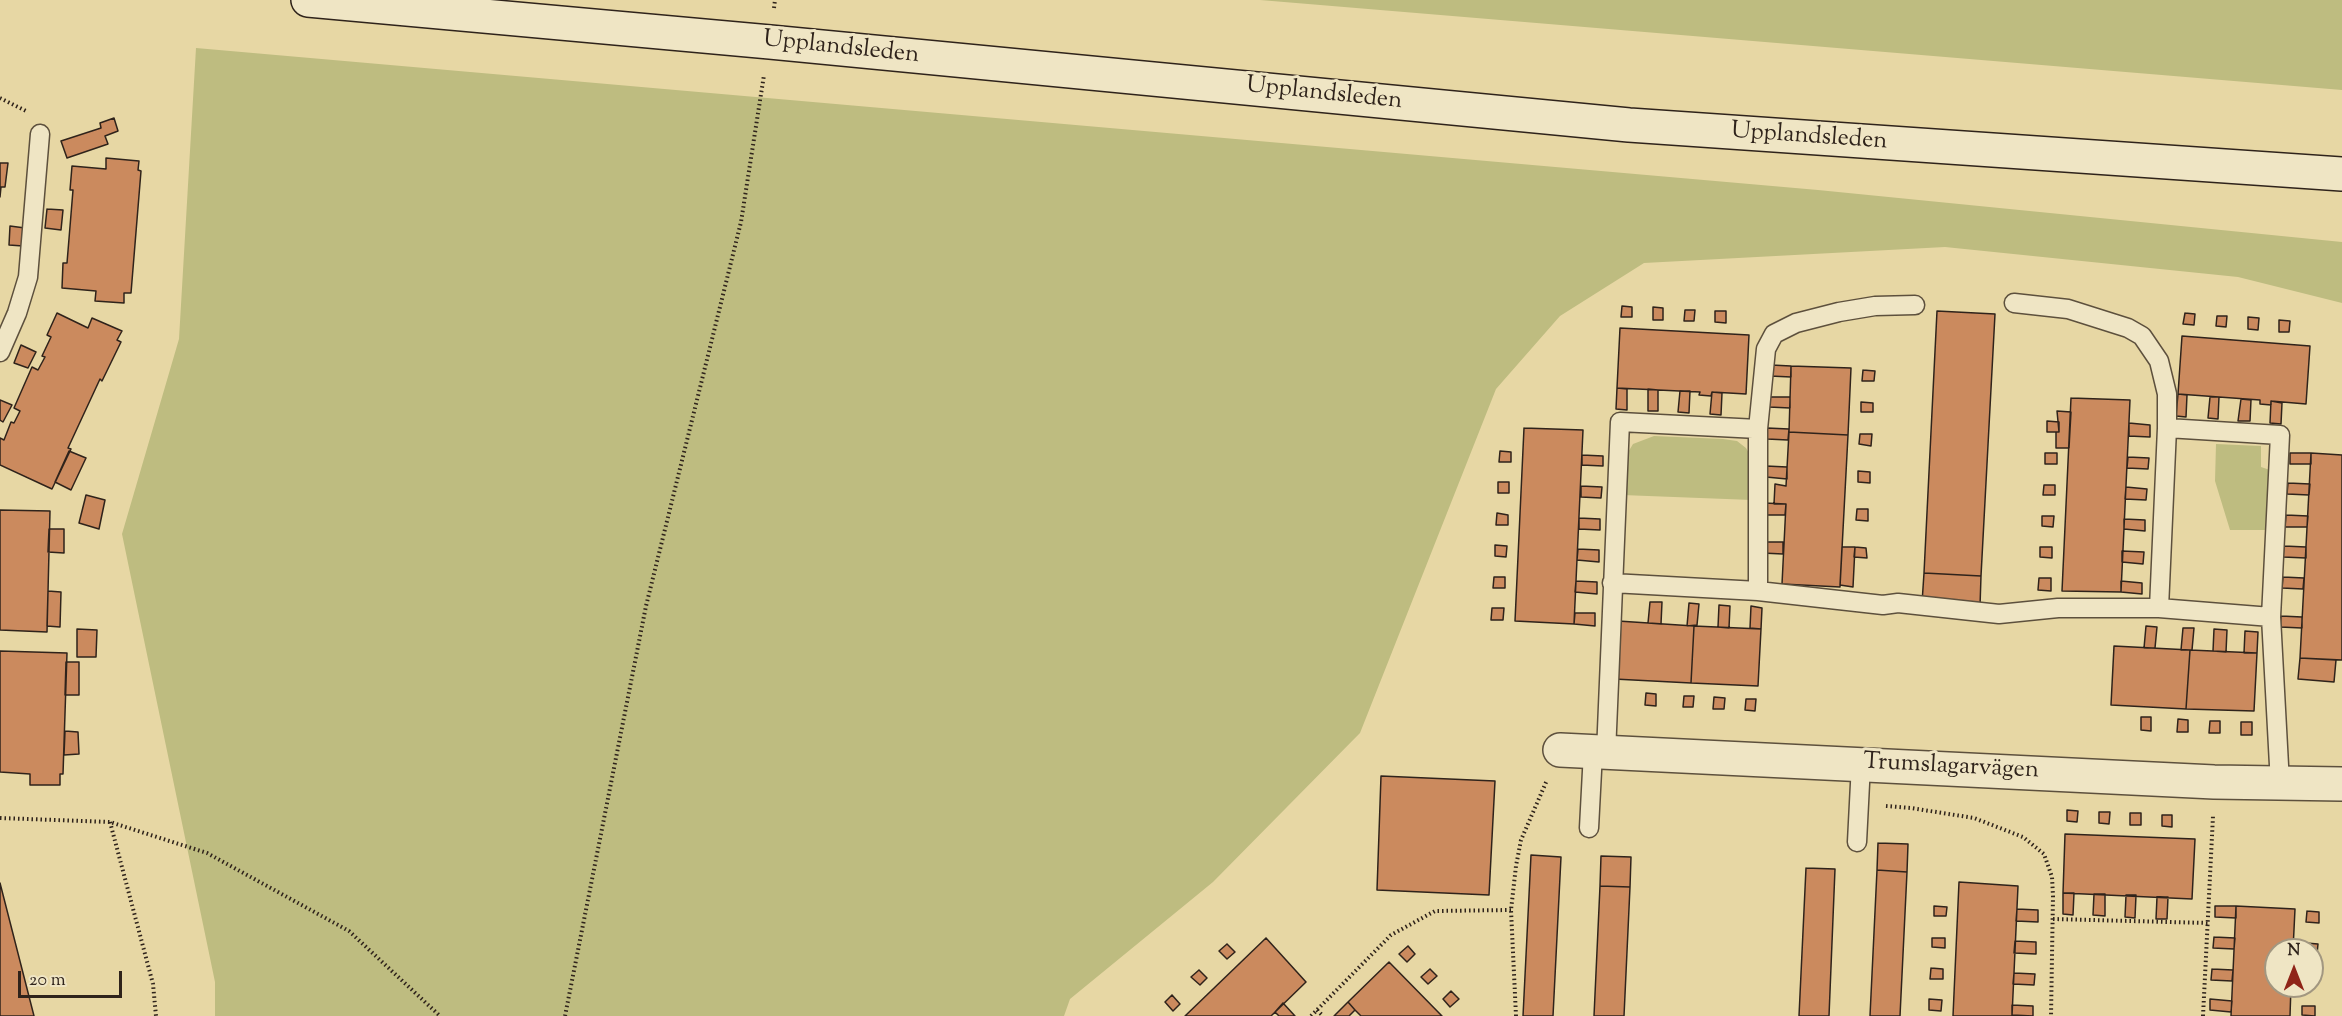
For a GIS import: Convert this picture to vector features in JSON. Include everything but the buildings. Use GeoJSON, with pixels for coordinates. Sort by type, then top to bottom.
{"type":"FeatureCollection","features":[{"type":"Feature","properties":{"kind":"street","name":"Upplandsleden"},"geometry":{"type":"LineString","coordinates":[[308,0],[1629,125],[2342,174]]}},
{"type":"Feature","properties":{"kind":"street","name":"Trumslagarvägen"},"geometry":{"type":"LineString","coordinates":[[1560,750],[2214,782],[2342,784]]}},
{"type":"Feature","properties":{"kind":"lane"},"geometry":{"type":"LineString","coordinates":[[0,352],[9,312],[28,277],[40,134]]}},
{"type":"Feature","properties":{"kind":"lane"},"geometry":{"type":"LineString","coordinates":[[2014,303],[2068,309],[2121,325],[2142,336],[2159,361],[2167,394],[2159,608]]}},
{"type":"Feature","properties":{"kind":"lane"},"geometry":{"type":"LineString","coordinates":[[1758,591],[1758,429],[1766,349],[1774,334],[1796,323],[1839,312],[1875,306],[1915,305]]}},
{"type":"Feature","properties":{"kind":"lane"},"geometry":{"type":"LineString","coordinates":[[1589,828],[1600,753],[1620,422],[1758,429]]}},
{"type":"Feature","properties":{"kind":"lane"},"geometry":{"type":"LineString","coordinates":[[2167,428],[2280,435],[2271,617],[2280,784]]}},
{"type":"Feature","properties":{"kind":"lane"},"geometry":{"type":"LineString","coordinates":[[1612,583],[1758,591],[1883,605],[1898,603],[1999,614],[2058,608],[2159,608],[2271,617]]}},
{"type":"Feature","properties":{"kind":"lane"},"geometry":{"type":"LineString","coordinates":[[1857,842],[1862,764]]}},
{"type":"Feature","properties":{"kind":"path"},"geometry":{"type":"LineString","coordinates":[[565,1016],[646,606],[741,222],[770,42]]}},
{"type":"Feature","properties":{"kind":"path"},"geometry":{"type":"LineString","coordinates":[[1516,1016],[1511,910],[1521,840],[1560,750]]}},
{"type":"Feature","properties":{"kind":"path"},"geometry":{"type":"LineString","coordinates":[[2203,1016],[2214,782]]}},
{"type":"Feature","properties":{"kind":"path"},"geometry":{"type":"LineString","coordinates":[[1858,804],[1911,808],[1974,818],[2023,837],[2044,854],[2052,878],[2051,1016]]}},
{"type":"Feature","properties":{"kind":"path"},"geometry":{"type":"LineString","coordinates":[[0,818],[110,822],[207,853],[350,932],[440,1016]]}},
{"type":"Feature","properties":{"kind":"path"},"geometry":{"type":"LineString","coordinates":[[110,822],[153,984],[156,1016]]}},
{"type":"Feature","properties":{"kind":"path"},"geometry":{"type":"LineString","coordinates":[[1311,1016],[1391,935],[1435,911],[1511,910]]}},
{"type":"Feature","properties":{"kind":"path"},"geometry":{"type":"LineString","coordinates":[[2053,919],[2208,923]]}},
{"type":"Feature","properties":{"kind":"path"},"geometry":{"type":"LineString","coordinates":[[1317,1010],[1323,1016]]}},
{"type":"Feature","properties":{"kind":"shaded area"},"geometry":{"type":"Polygon","coordinates":[[[1260,0],[2342,0],[2342,90],[1260,0]]]}},
{"type":"Feature","properties":{"kind":"shaded area"},"geometry":{"type":"Polygon","coordinates":[[[196,48],[1818,190],[2342,242],[2342,303],[2238,277],[1945,247],[1644,263],[1560,316],[1496,389],[1360,733],[1213,882],[1070,999],[1064,1016],[215,1016],[215,982],[122,534],[179,339],[196,48]]]}},
{"type":"Feature","properties":{"kind":"shaded area"},"geometry":{"type":"Polygon","coordinates":[[[1654,436],[1737,441],[1746,448],[1752,459],[1752,500],[1622,495],[1627,454],[1633,444],[1654,436]]]}},
{"type":"Feature","properties":{"kind":"shaded area"},"geometry":{"type":"Polygon","coordinates":[[[2216,444],[2261,446],[2261,467],[2273,471],[2271,530],[2230,530],[2215,481],[2216,444]]]}}]}
